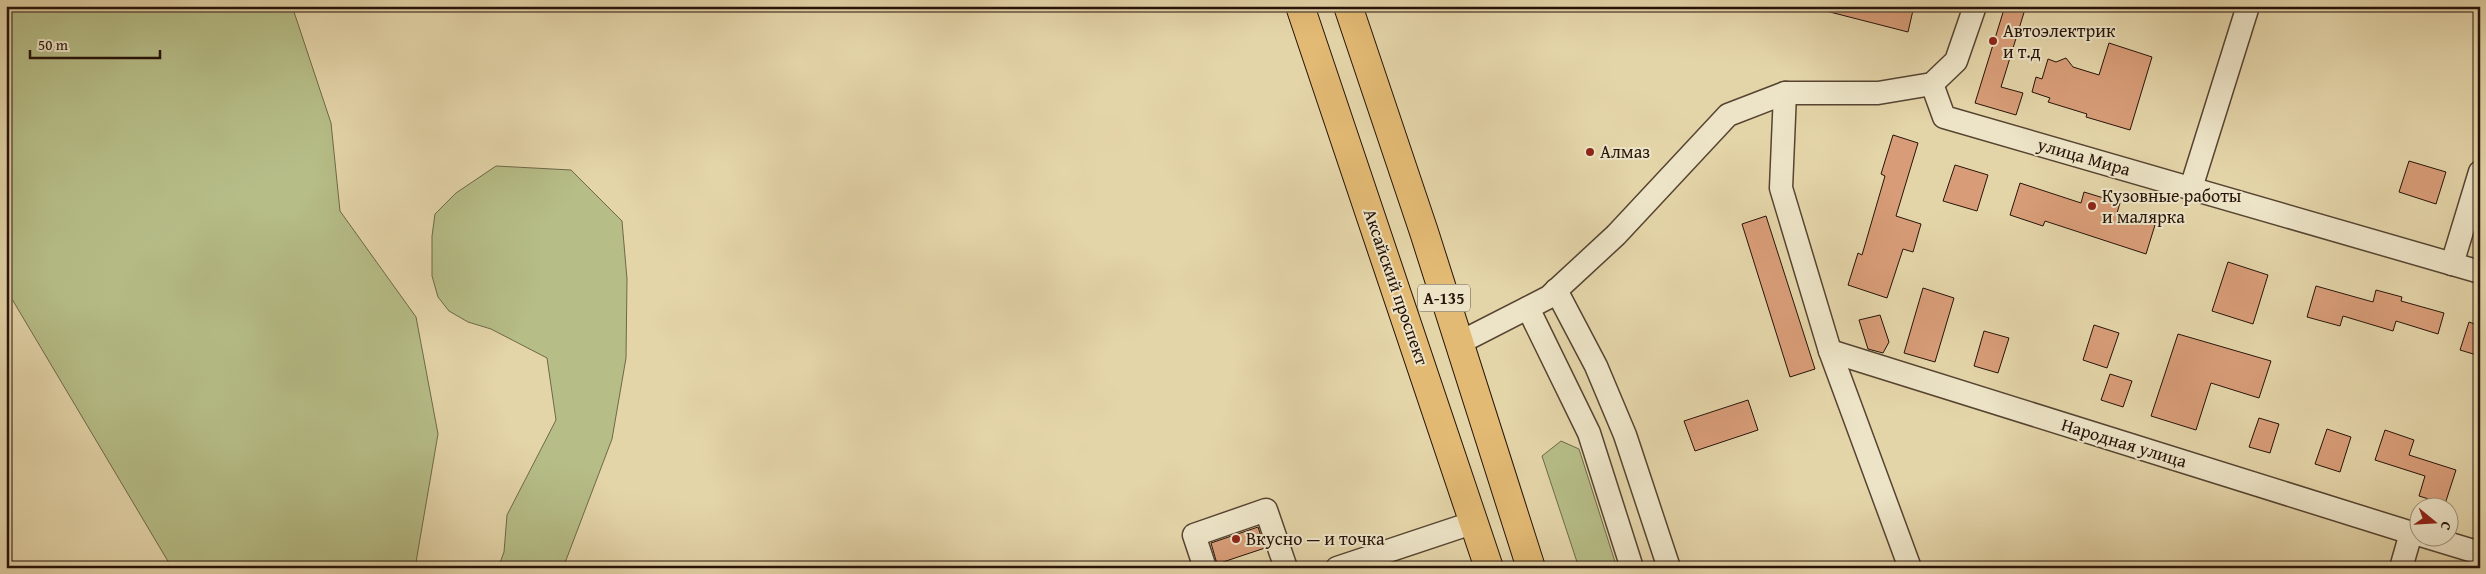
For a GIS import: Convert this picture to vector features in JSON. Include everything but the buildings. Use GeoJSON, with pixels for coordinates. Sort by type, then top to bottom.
{"type":"FeatureCollection","features":[{"type":"Feature","properties":{"kind":"main road","name":"Аксайский проспект"},"geometry":{"type":"LineString","coordinates":[[1300,6],[1489,568]]}},
{"type":"Feature","properties":{"kind":"main road","name":"А-135"},"geometry":{"type":"LineString","coordinates":[[1348,6],[1459,343],[1530,568]]}},
{"type":"Feature","properties":{"kind":"street"},"geometry":{"type":"LineString","coordinates":[[1459,343],[1528,308],[1556,290],[1616,235],[1728,115],[1786,93],[1851,94],[1907,90],[1932,84],[1956,61],[1975,6]]}},
{"type":"Feature","properties":{"kind":"street"},"geometry":{"type":"LineString","coordinates":[[2191,188],[2248,6]]}},
{"type":"Feature","properties":{"kind":"street","name":"улица Мира"},"geometry":{"type":"LineString","coordinates":[[1932,84],[1944,117],[2480,272]]}},
{"type":"Feature","properties":{"kind":"street"},"geometry":{"type":"LineString","coordinates":[[1786,93],[1781,188],[1830,351],[1910,568]]}},
{"type":"Feature","properties":{"kind":"street"},"geometry":{"type":"LineString","coordinates":[[2452,264],[2480,172]]}},
{"type":"Feature","properties":{"kind":"street"},"geometry":{"type":"LineString","coordinates":[[1556,290],[1596,366],[1625,435],[1670,568]]}},
{"type":"Feature","properties":{"kind":"street"},"geometry":{"type":"LineString","coordinates":[[1528,308],[1589,433],[1632,568]]}},
{"type":"Feature","properties":{"kind":"street","name":"Народная улица"},"geometry":{"type":"LineString","coordinates":[[1830,351],[2408,532]]}},
{"type":"Feature","properties":{"kind":"street"},"geometry":{"type":"LineString","coordinates":[[1205,568],[1194,535],[1266,510],[1286,568]]}},
{"type":"Feature","properties":{"kind":"street"},"geometry":{"type":"LineString","coordinates":[[1338,568],[1475,522]]}},
{"type":"Feature","properties":{"kind":"street"},"geometry":{"type":"LineString","coordinates":[[2400,568],[2412,546]]}},
{"type":"Feature","properties":{"kind":"street","name":"Народная улица"},"geometry":{"type":"LineString","coordinates":[[2456,546],[2480,553]]}},
{"type":"Feature","properties":{"kind":"green space"},"geometry":{"type":"Polygon","coordinates":[[[6,6],[292,6],[331,123],[340,211],[416,317],[438,434],[415,568],[172,568],[6,289],[6,6]]]}},
{"type":"Feature","properties":{"kind":"green space"},"geometry":{"type":"Polygon","coordinates":[[[496,166],[571,170],[622,221],[627,279],[626,358],[612,439],[563,568],[498,568],[504,552],[507,515],[556,420],[547,358],[491,329],[468,322],[449,311],[438,297],[432,276],[432,236],[435,214],[456,193],[496,166]]]}},
{"type":"Feature","properties":{"kind":"green space"},"geometry":{"type":"Polygon","coordinates":[[[1561,441],[1579,449],[1617,568],[1579,568],[1542,456],[1561,441]]]}},
{"type":"Feature","properties":{"kind":"place","name":"Автоэлектрик и т.д"},"geometry":{"type":"Point","coordinates":[1993,41]}},
{"type":"Feature","properties":{"kind":"place","name":"Алмаз"},"geometry":{"type":"Point","coordinates":[1590,152]}},
{"type":"Feature","properties":{"kind":"place","name":"Кузовные работы и малярка"},"geometry":{"type":"Point","coordinates":[2092,206]}},
{"type":"Feature","properties":{"kind":"place","name":"Вкусно — и точка"},"geometry":{"type":"Point","coordinates":[1236,539]}}]}
